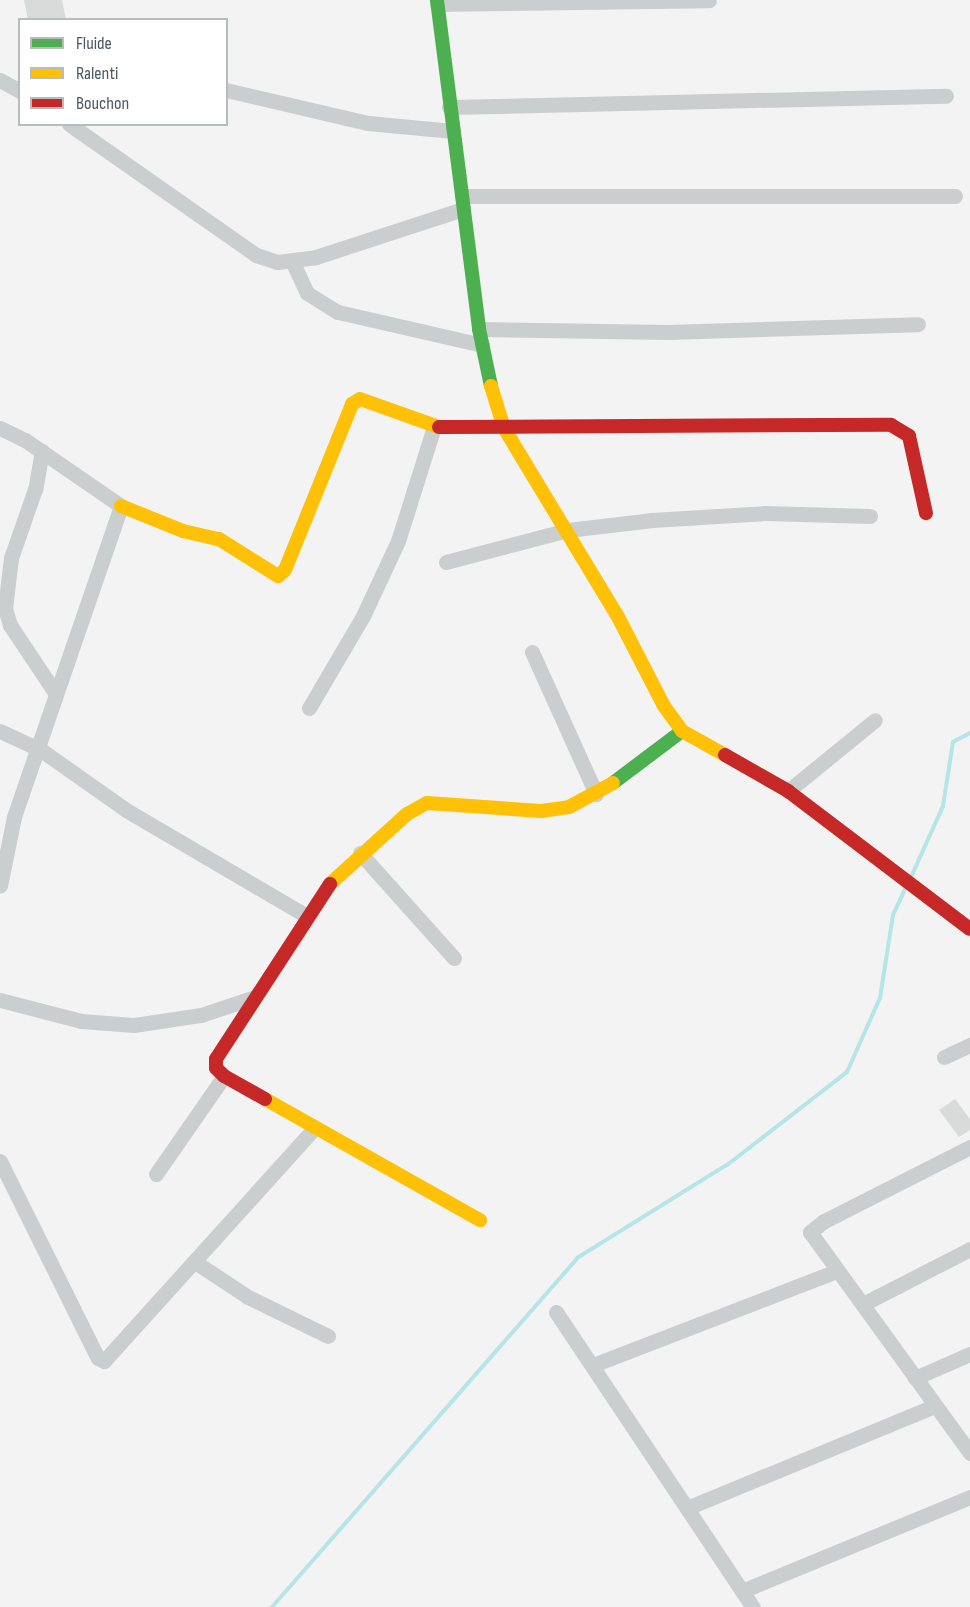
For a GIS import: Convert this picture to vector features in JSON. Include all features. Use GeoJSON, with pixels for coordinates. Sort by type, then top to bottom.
{"type":"FeatureCollection","features":[{"type":"Feature","properties":{"kind":"street"},"geometry":{"type":"LineString","coordinates":[[709,0],[437,2],[479,329],[504,428],[568,530],[663,706],[682,731],[788,791],[970,929]]}},
{"type":"Feature","properties":{"kind":"street"},"geometry":{"type":"LineString","coordinates":[[0,80],[18,90]]}},
{"type":"Feature","properties":{"kind":"street"},"geometry":{"type":"LineString","coordinates":[[228,90],[368,123],[453,131]]}},
{"type":"Feature","properties":{"kind":"street"},"geometry":{"type":"LineString","coordinates":[[449,107],[946,96]]}},
{"type":"Feature","properties":{"kind":"street"},"geometry":{"type":"LineString","coordinates":[[72,126],[256,255],[293,263],[463,203],[955,196]]}},
{"type":"Feature","properties":{"kind":"street"},"geometry":{"type":"LineString","coordinates":[[293,263],[307,293],[338,312],[482,345]]}},
{"type":"Feature","properties":{"kind":"street"},"geometry":{"type":"LineString","coordinates":[[479,329],[668,332],[918,324]]}},
{"type":"Feature","properties":{"kind":"street"},"geometry":{"type":"LineString","coordinates":[[0,428],[42,451],[121,506],[183,531],[219,539],[278,576],[285,570],[354,401],[360,399],[434,427],[504,428],[606,423],[891,425],[909,436],[926,513]]}},
{"type":"Feature","properties":{"kind":"street"},"geometry":{"type":"LineString","coordinates":[[309,708],[363,616],[398,541],[434,427]]}},
{"type":"Feature","properties":{"kind":"street"},"geometry":{"type":"LineString","coordinates":[[42,451],[35,489],[11,558],[3,607],[10,625],[56,694]]}},
{"type":"Feature","properties":{"kind":"street"},"geometry":{"type":"LineString","coordinates":[[0,886],[14,817],[40,750],[56,694],[121,506]]}},
{"type":"Feature","properties":{"kind":"street"},"geometry":{"type":"LineString","coordinates":[[446,562],[568,530],[743,514],[870,516]]}},
{"type":"Feature","properties":{"kind":"street"},"geometry":{"type":"LineString","coordinates":[[532,652],[596,794]]}},
{"type":"Feature","properties":{"kind":"street"},"geometry":{"type":"LineString","coordinates":[[788,791],[875,720]]}},
{"type":"Feature","properties":{"kind":"street"},"geometry":{"type":"LineString","coordinates":[[0,731],[40,750],[126,810],[305,915]]}},
{"type":"Feature","properties":{"kind":"street"},"geometry":{"type":"LineString","coordinates":[[480,1220],[313,1130],[224,1076],[216,1068],[216,1059],[305,915],[360,853],[427,803],[541,811],[569,807],[596,794],[682,731]]}},
{"type":"Feature","properties":{"kind":"street"},"geometry":{"type":"LineString","coordinates":[[360,853],[454,958]]}},
{"type":"Feature","properties":{"kind":"street"},"geometry":{"type":"LineString","coordinates":[[0,1000],[81,1021],[134,1025],[201,1015],[252,998]]}},
{"type":"Feature","properties":{"kind":"street"},"geometry":{"type":"LineString","coordinates":[[944,1057],[970,1045]]}},
{"type":"Feature","properties":{"kind":"street"},"geometry":{"type":"LineString","coordinates":[[156,1174],[224,1076]]}},
{"type":"Feature","properties":{"kind":"street"},"geometry":{"type":"LineString","coordinates":[[0,1161],[100,1360],[106,1359],[313,1130]]}},
{"type":"Feature","properties":{"kind":"street"},"geometry":{"type":"LineString","coordinates":[[970,1147],[814,1226],[812,1240],[863,1304],[934,1406],[970,1453]]}},
{"type":"Feature","properties":{"kind":"street"},"geometry":{"type":"LineString","coordinates":[[863,1304],[970,1249]]}},
{"type":"Feature","properties":{"kind":"street"},"geometry":{"type":"LineString","coordinates":[[195,1262],[248,1297],[328,1336]]}},
{"type":"Feature","properties":{"kind":"street"},"geometry":{"type":"LineString","coordinates":[[594,1365],[836,1271]]}},
{"type":"Feature","properties":{"kind":"street"},"geometry":{"type":"LineString","coordinates":[[556,1312],[594,1365],[753,1607]]}},
{"type":"Feature","properties":{"kind":"street"},"geometry":{"type":"LineString","coordinates":[[915,1378],[970,1354]]}},
{"type":"Feature","properties":{"kind":"street"},"geometry":{"type":"LineString","coordinates":[[687,1508],[934,1406]]}},
{"type":"Feature","properties":{"kind":"street"},"geometry":{"type":"LineString","coordinates":[[742,1591],[970,1497]]}},
{"type":"Feature","properties":{"kind":"building"},"geometry":{"type":"Polygon","coordinates":[[[24,0],[62,0],[66,18],[28,18],[24,0]]]}},
{"type":"Feature","properties":{"kind":"building"},"geometry":{"type":"Polygon","coordinates":[[[955,1099],[970,1119],[970,1130],[959,1137],[939,1110],[955,1099]]]}},
{"type":"Feature","properties":{"kind":"waterway"},"geometry":{"type":"LineString","coordinates":[[911,877],[943,806],[953,742],[970,733]]}},
{"type":"Feature","properties":{"kind":"waterway"},"geometry":{"type":"LineString","coordinates":[[272,1607],[577,1258],[731,1162],[847,1072],[880,998],[893,915],[905,889]]}},
{"type":"Feature","properties":{"kind":"traffic: fast"},"geometry":{"type":"LineString","coordinates":[[437,0],[479,329],[491,386]]}},
{"type":"Feature","properties":{"kind":"traffic: fast"},"geometry":{"type":"LineString","coordinates":[[613,783],[682,731]]}},
{"type":"Feature","properties":{"kind":"traffic: slow"},"geometry":{"type":"LineString","coordinates":[[491,386],[504,428],[617,615],[664,706],[682,731],[725,755]]}},
{"type":"Feature","properties":{"kind":"traffic: slow"},"geometry":{"type":"LineString","coordinates":[[121,506],[183,531],[219,539],[278,576],[285,570],[352,404],[360,399],[439,427]]}},
{"type":"Feature","properties":{"kind":"traffic: slow"},"geometry":{"type":"LineString","coordinates":[[330,884],[407,814],[427,803],[541,811],[569,807],[613,783]]}},
{"type":"Feature","properties":{"kind":"traffic: slow"},"geometry":{"type":"LineString","coordinates":[[265,1099],[480,1220]]}},
{"type":"Feature","properties":{"kind":"traffic: jam"},"geometry":{"type":"LineString","coordinates":[[439,427],[891,425],[909,436],[926,513]]}},
{"type":"Feature","properties":{"kind":"traffic: jam"},"geometry":{"type":"LineString","coordinates":[[725,755],[788,791],[970,929]]}},
{"type":"Feature","properties":{"kind":"traffic: jam"},"geometry":{"type":"LineString","coordinates":[[265,1099],[224,1076],[216,1068],[216,1059],[330,884]]}}]}
